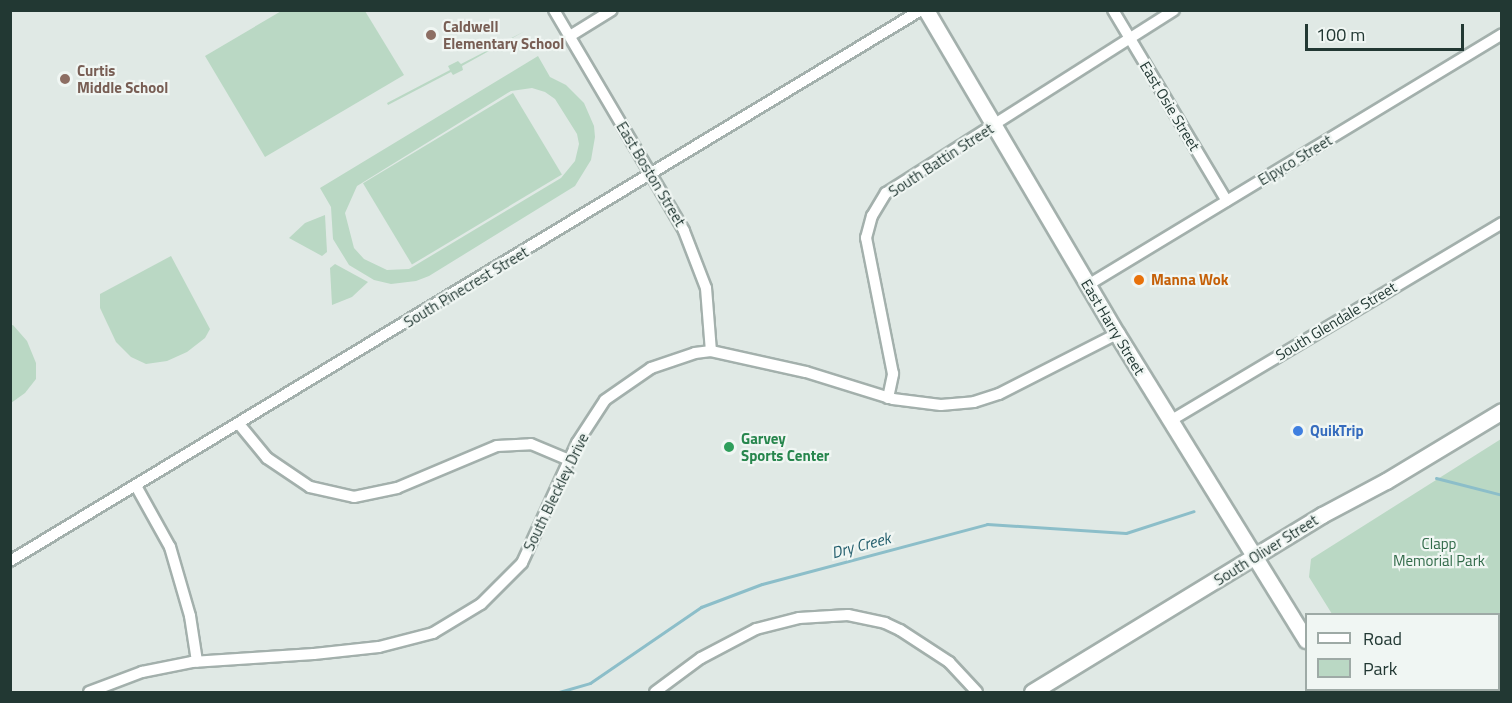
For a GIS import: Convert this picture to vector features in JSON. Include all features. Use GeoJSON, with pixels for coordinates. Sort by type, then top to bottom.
{"type":"FeatureCollection","features":[{"type":"Feature","properties":{"kind":"main road","name":"East Harry Street"},"geometry":{"type":"LineString","coordinates":[[926,10],[1117,334],[1305,638]]}},
{"type":"Feature","properties":{"kind":"main road","name":"South Oliver Street"},"geometry":{"type":"LineString","coordinates":[[1032,693],[1254,557],[1502,411]]}},
{"type":"Feature","properties":{"kind":"street","name":"East Boston Street"},"geometry":{"type":"LineString","coordinates":[[554,10],[684,231],[706,288],[711,351]]}},
{"type":"Feature","properties":{"kind":"street"},"geometry":{"type":"LineString","coordinates":[[570,36],[612,10]]}},
{"type":"Feature","properties":{"kind":"street","name":"South Pinecrest Street"},"geometry":{"type":"LineString","coordinates":[[10,561],[921,10]]}},
{"type":"Feature","properties":{"kind":"street","name":"East Osie Street"},"geometry":{"type":"LineString","coordinates":[[1113,10],[1227,201]]}},
{"type":"Feature","properties":{"kind":"street","name":"South Battin Street"},"geometry":{"type":"LineString","coordinates":[[888,398],[893,374],[866,238],[872,216],[886,193],[1174,10]]}},
{"type":"Feature","properties":{"kind":"street","name":"Elpyco Street"},"geometry":{"type":"LineString","coordinates":[[1088,285],[1502,34]]}},
{"type":"Feature","properties":{"kind":"street","name":"South Glendale Street"},"geometry":{"type":"LineString","coordinates":[[1170,421],[1502,223]]}},
{"type":"Feature","properties":{"kind":"street","name":"South Bleckley Drive"},"geometry":{"type":"LineString","coordinates":[[89,693],[142,672],[197,661],[346,651],[433,633],[481,604],[522,563],[577,442],[605,400],[651,368],[695,353],[711,351],[806,372],[888,398],[941,405],[974,402],[999,394],[1117,334]]}},
{"type":"Feature","properties":{"kind":"street"},"geometry":{"type":"LineString","coordinates":[[239,424],[267,458],[310,487],[354,497],[397,488],[497,446],[531,444],[568,460]]}},
{"type":"Feature","properties":{"kind":"street"},"geometry":{"type":"LineString","coordinates":[[136,486],[170,547],[189,616],[197,661]]}},
{"type":"Feature","properties":{"kind":"street"},"geometry":{"type":"LineString","coordinates":[[655,693],[701,658],[756,629],[799,618],[848,615],[885,623],[900,630],[950,662],[976,693]]}},
{"type":"Feature","properties":{"kind":"green space"},"geometry":{"type":"Polygon","coordinates":[[[283,10],[365,11],[404,75],[265,157],[205,56],[283,10]]]}},
{"type":"Feature","properties":{"kind":"green space"},"geometry":{"type":"Polygon","coordinates":[[[525,31],[462,66],[463,70],[453,75],[451,72],[388,105],[387,103],[450,70],[448,66],[458,61],[461,64],[525,31]]]}},
{"type":"Feature","properties":{"kind":"green space"},"geometry":{"type":"Polygon","coordinates":[[[538,56],[550,77],[566,85],[584,103],[594,126],[595,137],[591,160],[575,186],[429,276],[416,281],[391,284],[374,280],[349,265],[333,239],[331,207],[320,188],[538,56]],[[532,88],[511,91],[357,186],[345,213],[354,248],[364,259],[387,270],[409,269],[561,178],[575,161],[579,144],[577,134],[555,99],[545,92],[532,88]]]}},
{"type":"Feature","properties":{"kind":"green space"},"geometry":{"type":"Polygon","coordinates":[[[513,93],[562,174],[412,265],[363,183],[513,93]]]}},
{"type":"Feature","properties":{"kind":"green space"},"geometry":{"type":"Polygon","coordinates":[[[325,215],[327,252],[322,256],[289,238],[305,223],[325,215]]]}},
{"type":"Feature","properties":{"kind":"green space"},"geometry":{"type":"Polygon","coordinates":[[[171,256],[210,329],[205,338],[187,352],[167,361],[146,364],[131,357],[116,342],[100,308],[100,294],[171,256]]]}},
{"type":"Feature","properties":{"kind":"green space"},"geometry":{"type":"Polygon","coordinates":[[[335,264],[368,282],[352,297],[332,305],[330,268],[335,264]]]}},
{"type":"Feature","properties":{"kind":"green space"},"geometry":{"type":"Polygon","coordinates":[[[13,325],[27,341],[36,363],[36,379],[25,393],[11,403],[10,326],[13,325]]]}},
{"type":"Feature","properties":{"kind":"green space","name":"Clapp Memorial Park"},"geometry":{"type":"Polygon","coordinates":[[[1501,439],[1501,692],[1368,692],[1500,691],[1500,613],[1331,613],[1309,577],[1311,559],[1501,439]]]}},
{"type":"Feature","properties":{"kind":"waterway","name":"Dry Creek"},"geometry":{"type":"LineString","coordinates":[[1436,478],[1502,495]]}},
{"type":"Feature","properties":{"kind":"waterway","name":"Dry Creek"},"geometry":{"type":"LineString","coordinates":[[559,692],[590,683],[701,607],[762,584],[987,524],[1126,533],[1194,511]]}},
{"type":"Feature","properties":{"kind":"place","name":"Caldwell Elementary School"},"geometry":{"type":"Point","coordinates":[431,35]}},
{"type":"Feature","properties":{"kind":"place","name":"Curtis Middle School"},"geometry":{"type":"Point","coordinates":[65,79]}},
{"type":"Feature","properties":{"kind":"place","name":"Manna Wok"},"geometry":{"type":"Point","coordinates":[1139,280]}},
{"type":"Feature","properties":{"kind":"place","name":"QuikTrip"},"geometry":{"type":"Point","coordinates":[1298,431]}},
{"type":"Feature","properties":{"kind":"place","name":"Garvey Sports Center"},"geometry":{"type":"Point","coordinates":[729,447]}}]}
